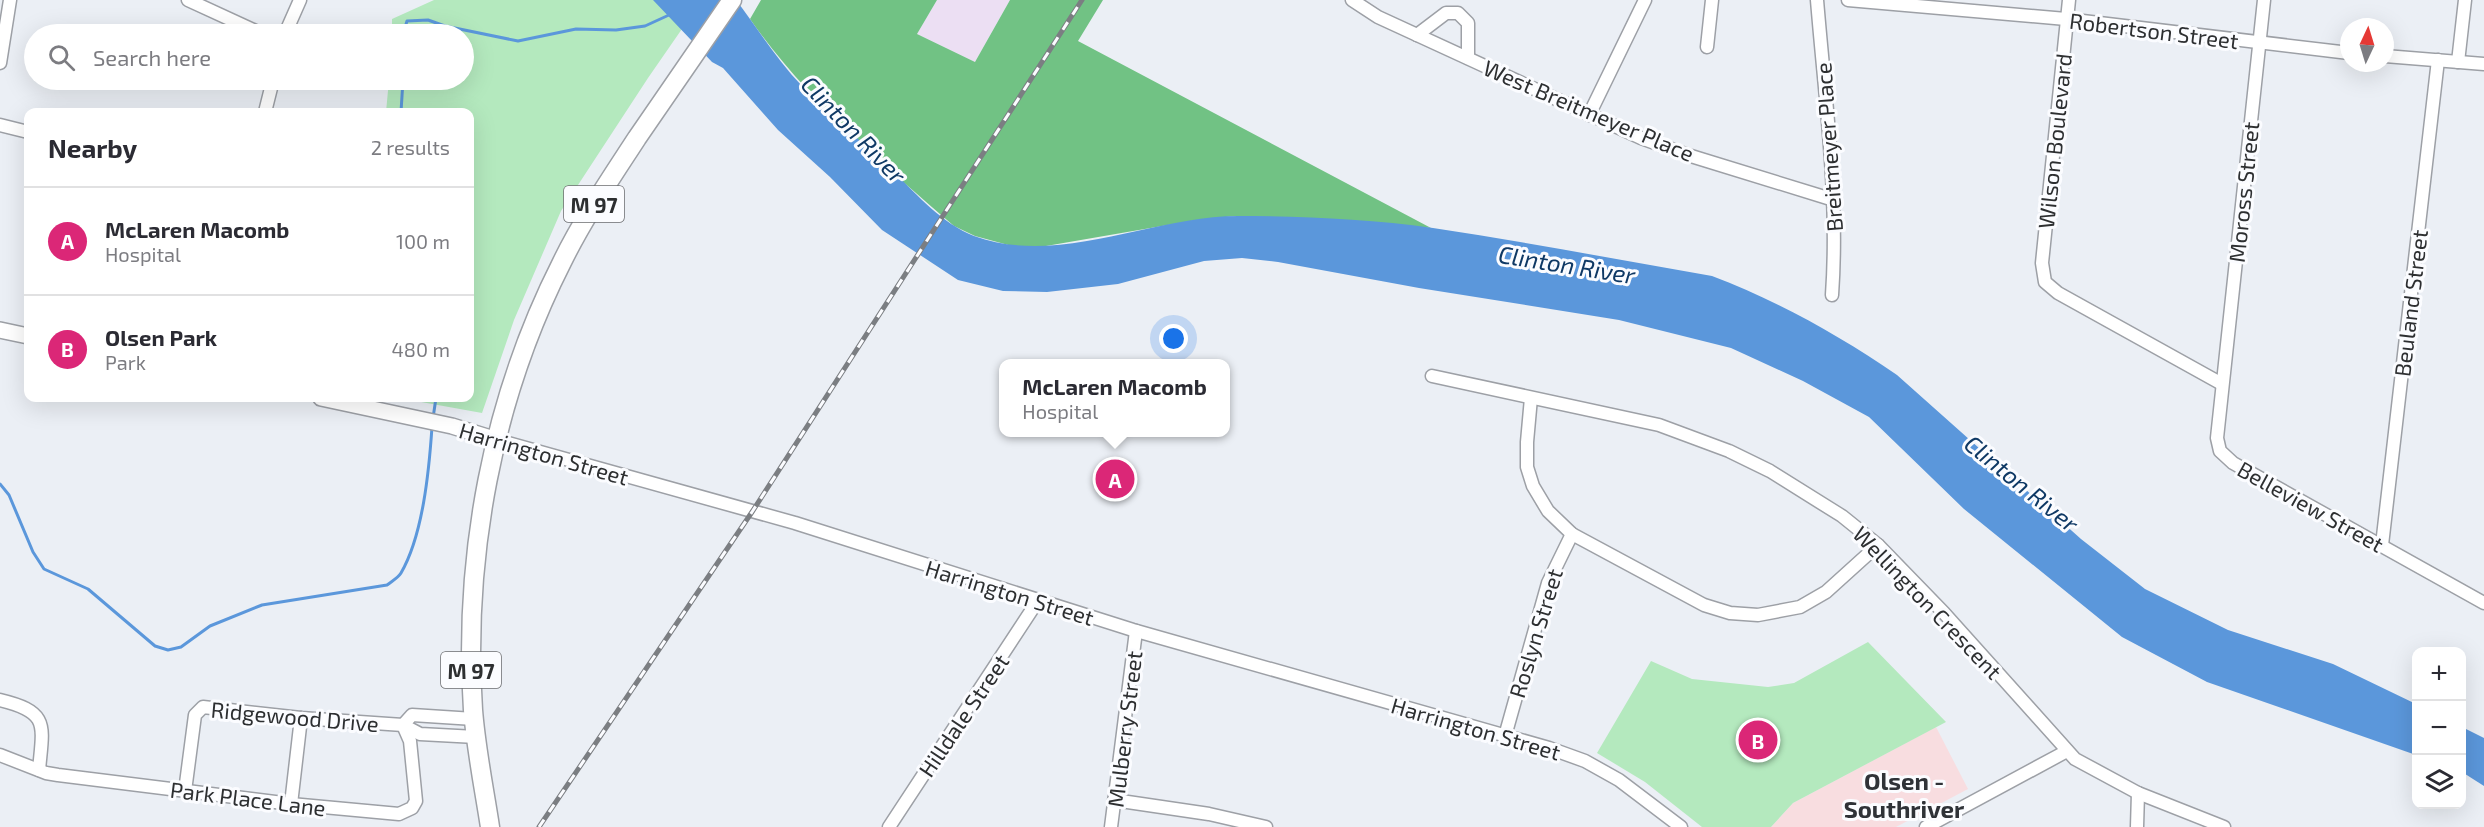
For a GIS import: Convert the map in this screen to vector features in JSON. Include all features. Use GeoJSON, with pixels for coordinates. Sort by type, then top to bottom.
{"type":"FeatureCollection","features":[{"type":"Feature","properties":{"kind":"main road","name":"M 97"},"geometry":{"type":"LineString","coordinates":[[490,827],[475,728],[471,668],[476,555],[490,466],[497,440],[521,358],[562,261],[607,184],[732,0]]}},
{"type":"Feature","properties":{"kind":"street"},"geometry":{"type":"LineString","coordinates":[[0,63],[10,0]]}},
{"type":"Feature","properties":{"kind":"street"},"geometry":{"type":"LineString","coordinates":[[188,0],[240,24]]}},
{"type":"Feature","properties":{"kind":"street"},"geometry":{"type":"LineString","coordinates":[[289,24],[300,0]]}},
{"type":"Feature","properties":{"kind":"street","name":"West Breitmeyer Place"},"geometry":{"type":"LineString","coordinates":[[1352,0],[1378,17],[1588,116],[1691,156],[1834,200]]}},
{"type":"Feature","properties":{"kind":"street"},"geometry":{"type":"LineString","coordinates":[[1588,116],[1645,0]]}},
{"type":"Feature","properties":{"kind":"street"},"geometry":{"type":"LineString","coordinates":[[1707,47],[1712,0]]}},
{"type":"Feature","properties":{"kind":"street","name":"Breitmeyer Place"},"geometry":{"type":"LineString","coordinates":[[1817,0],[1834,200],[1832,295]]}},
{"type":"Feature","properties":{"kind":"street","name":"Robertson Street"},"geometry":{"type":"LineString","coordinates":[[1848,0],[1886,1],[2066,19],[2340,52]]}},
{"type":"Feature","properties":{"kind":"street","name":"Wilson Boulevard"},"geometry":{"type":"LineString","coordinates":[[2068,0],[2043,263],[2045,282],[2058,293],[2222,384]]}},
{"type":"Feature","properties":{"kind":"street","name":"Moross Street"},"geometry":{"type":"LineString","coordinates":[[2222,384],[2264,0]]}},
{"type":"Feature","properties":{"kind":"street"},"geometry":{"type":"LineString","coordinates":[[2458,62],[2466,0]]}},
{"type":"Feature","properties":{"kind":"street"},"geometry":{"type":"LineString","coordinates":[[1417,35],[1446,14],[1463,15],[1468,23],[1468,58]]}},
{"type":"Feature","properties":{"kind":"street"},"geometry":{"type":"LineString","coordinates":[[2394,57],[2484,64]]}},
{"type":"Feature","properties":{"kind":"street","name":"Beuland Street"},"geometry":{"type":"LineString","coordinates":[[2382,545],[2438,60]]}},
{"type":"Feature","properties":{"kind":"street"},"geometry":{"type":"LineString","coordinates":[[266,108],[270,90]]}},
{"type":"Feature","properties":{"kind":"street"},"geometry":{"type":"LineString","coordinates":[[0,125],[24,131]]}},
{"type":"Feature","properties":{"kind":"street"},"geometry":{"type":"LineString","coordinates":[[0,330],[24,335]]}},
{"type":"Feature","properties":{"kind":"street","name":"Wellington Crescent"},"geometry":{"type":"LineString","coordinates":[[1431,376],[1659,425],[1729,451],[1770,471],[1842,516],[1878,545],[1944,613],[2067,751],[2084,765],[2139,793],[2224,827]]}},
{"type":"Feature","properties":{"kind":"street","name":"Belleview Street"},"geometry":{"type":"LineString","coordinates":[[2222,384],[2217,438],[2220,451],[2228,460],[2484,603]]}},
{"type":"Feature","properties":{"kind":"street"},"geometry":{"type":"LineString","coordinates":[[1531,398],[1526,456],[1533,486],[1548,511],[1572,534],[1704,605],[1744,615],[1781,613],[1813,601],[1843,578],[1878,545]]}},
{"type":"Feature","properties":{"kind":"street","name":"Harrington Street"},"geometry":{"type":"LineString","coordinates":[[340,402],[452,426],[795,523],[1037,602],[1550,748],[1598,767],[1681,827]]}},
{"type":"Feature","properties":{"kind":"street","name":"Roslyn Street"},"geometry":{"type":"LineString","coordinates":[[1505,736],[1548,583],[1572,534]]}},
{"type":"Feature","properties":{"kind":"street","name":"Hilldale Street"},"geometry":{"type":"LineString","coordinates":[[889,827],[1037,602]]}},
{"type":"Feature","properties":{"kind":"street","name":"Mulberry Street"},"geometry":{"type":"LineString","coordinates":[[1111,827],[1136,631]]}},
{"type":"Feature","properties":{"kind":"street"},"geometry":{"type":"LineString","coordinates":[[0,700],[27,708],[36,716],[42,729],[39,770]]}},
{"type":"Feature","properties":{"kind":"street","name":"Ridgewood Drive"},"geometry":{"type":"LineString","coordinates":[[184,790],[195,715],[198,710],[207,707],[301,718],[403,724],[420,734],[475,728]]}},
{"type":"Feature","properties":{"kind":"street","name":"Ridgewood Drive"},"geometry":{"type":"LineString","coordinates":[[403,724],[412,715],[475,728]]}},
{"type":"Feature","properties":{"kind":"street"},"geometry":{"type":"LineString","coordinates":[[291,804],[301,718]]}},
{"type":"Feature","properties":{"kind":"street","name":"Park Place Lane"},"geometry":{"type":"LineString","coordinates":[[0,755],[58,775],[291,804],[399,814],[408,812],[416,801],[410,741],[403,724]]}},
{"type":"Feature","properties":{"kind":"street"},"geometry":{"type":"LineString","coordinates":[[1926,827],[2067,751]]}},
{"type":"Feature","properties":{"kind":"street"},"geometry":{"type":"LineString","coordinates":[[2138,827],[2139,793]]}},
{"type":"Feature","properties":{"kind":"street"},"geometry":{"type":"LineString","coordinates":[[1114,800],[1209,814],[1266,827]]}},
{"type":"Feature","properties":{"kind":"shaded area"},"geometry":{"type":"Polygon","coordinates":[[[937,0],[1010,0],[975,62],[917,34],[937,0]]]}},
{"type":"Feature","properties":{"kind":"shaded area"},"geometry":{"type":"Polygon","coordinates":[[[1936,727],[1968,789],[1896,827],[1771,827],[1793,803],[1936,727]]]}},
{"type":"Feature","properties":{"kind":"green space"},"geometry":{"type":"Polygon","coordinates":[[[434,0],[702,0],[561,211],[514,320],[482,413],[421,402],[474,402],[474,108],[386,108],[388,90],[474,90],[474,24],[392,24],[392,19],[434,0]]]}},
{"type":"Feature","properties":{"kind":"green space"},"geometry":{"type":"Polygon","coordinates":[[[761,0],[937,0],[917,34],[975,62],[1010,0],[1103,0],[1078,41],[1431,228],[1343,220],[1235,216],[1197,220],[1046,246],[1012,246],[975,236],[954,226],[899,178],[846,129],[795,76],[750,19],[761,0]]]}},
{"type":"Feature","properties":{"kind":"green space"},"geometry":{"type":"Polygon","coordinates":[[[1868,642],[1946,722],[1793,803],[1771,827],[1702,827],[1645,782],[1597,753],[1651,661],[1692,679],[1768,687],[1794,683],[1868,642]]]}},
{"type":"Feature","properties":{"kind":"water","name":"Clinton River"},"geometry":{"type":"Polygon","coordinates":[[[653,0],[736,0],[784,66],[802,86],[931,208],[963,231],[1006,244],[1039,246],[1072,243],[1205,218],[1238,216],[1336,219],[1385,222],[1503,239],[1712,276],[1737,286],[1807,320],[1853,346],[1897,375],[2081,539],[2145,589],[2228,630],[2333,664],[2412,702],[2412,754],[2207,682],[2122,637],[1964,509],[1869,417],[1803,381],[1731,348],[1619,320],[1419,288],[1278,262],[1242,258],[1204,261],[1118,284],[1047,292],[1003,291],[958,280],[882,230],[830,177],[778,130],[723,68],[712,62],[653,0]]]}},
{"type":"Feature","properties":{"kind":"water"},"geometry":{"type":"Polygon","coordinates":[[[2466,729],[2484,738],[2484,786],[2466,775],[2466,729]]]}},
{"type":"Feature","properties":{"kind":"waterway"},"geometry":{"type":"LineString","coordinates":[[474,32],[518,41],[576,29],[616,30],[645,26],[669,15]]}},
{"type":"Feature","properties":{"kind":"waterway"},"geometry":{"type":"LineString","coordinates":[[406,24],[407,21],[428,20],[439,24]]}},
{"type":"Feature","properties":{"kind":"waterway"},"geometry":{"type":"LineString","coordinates":[[401,108],[402,90]]}},
{"type":"Feature","properties":{"kind":"waterway"},"geometry":{"type":"LineString","coordinates":[[433,418],[435,402]]}},
{"type":"Feature","properties":{"kind":"waterway"},"geometry":{"type":"LineString","coordinates":[[0,484],[9,495],[33,552],[44,569],[88,589],[155,646],[168,650],[181,647],[210,626],[262,605],[387,585],[397,578],[409,558],[420,522],[427,483],[432,427]]}},
{"type":"Feature","properties":{"kind":"railway"},"geometry":{"type":"LineString","coordinates":[[539,827],[752,512],[1082,0]]}},
{"type":"Feature","properties":{"kind":"place","name":"McLaren Macomb"},"geometry":{"type":"Point","coordinates":[1115,479]}},
{"type":"Feature","properties":{"kind":"place","name":"Olsen Park"},"geometry":{"type":"Point","coordinates":[1758,740]}},
{"type":"Feature","properties":{"kind":"district","name":"Olsen - Southriver"},"geometry":{"type":"Point","coordinates":[1904,794]}}]}
